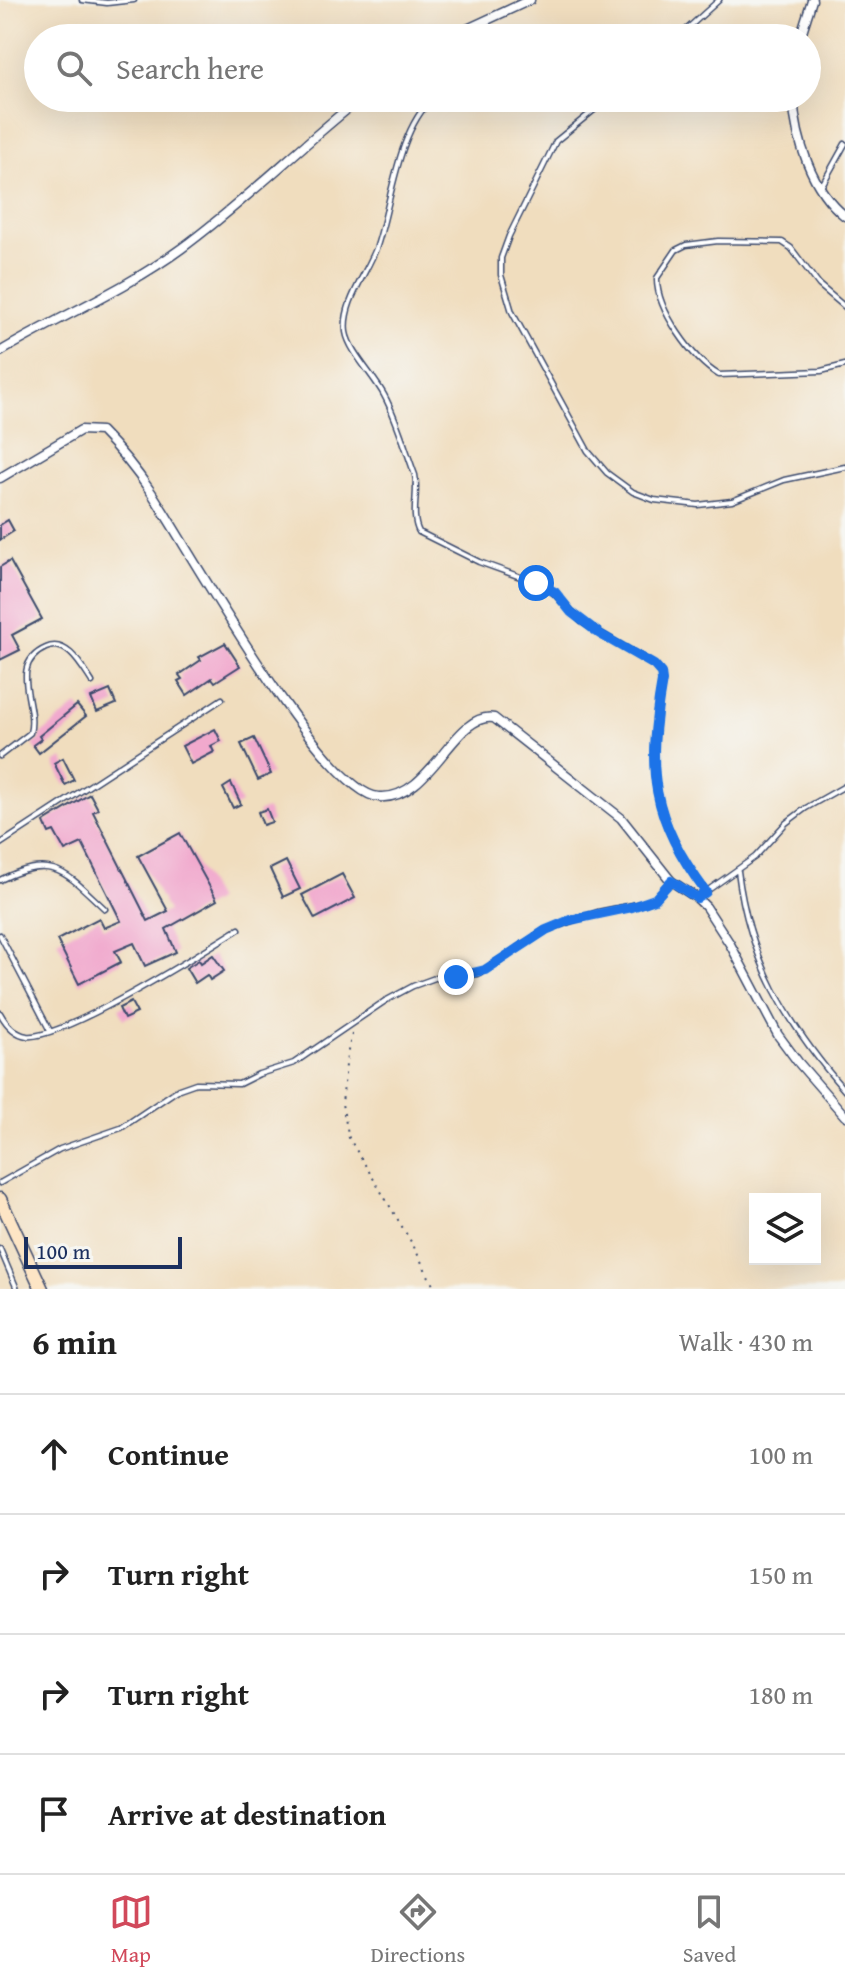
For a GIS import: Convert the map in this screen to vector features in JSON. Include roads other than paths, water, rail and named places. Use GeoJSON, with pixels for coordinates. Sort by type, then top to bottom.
{"type":"FeatureCollection","features":[{"type":"Feature","properties":{"kind":"street"},"geometry":{"type":"LineString","coordinates":[[479,24],[530,0]]}},
{"type":"Feature","properties":{"kind":"street"},"geometry":{"type":"LineString","coordinates":[[804,24],[812,0]]}},
{"type":"Feature","properties":{"kind":"street"},"geometry":{"type":"LineString","coordinates":[[0,352],[107,296],[182,248],[241,202],[345,112]]}},
{"type":"Feature","properties":{"kind":"street"},"geometry":{"type":"LineString","coordinates":[[795,112],[797,130],[821,188],[845,216]]}},
{"type":"Feature","properties":{"kind":"street"},"geometry":{"type":"LineString","coordinates":[[0,478],[81,430],[101,431],[137,472],[252,656],[324,755],[367,795],[394,797],[406,791],[424,776],[467,727],[482,718],[494,718],[621,818],[671,881],[706,907],[730,944],[778,1035],[845,1116]]}},
{"type":"Feature","properties":{"kind":"street"},"geometry":{"type":"LineString","coordinates":[[0,1199],[42,1289]]}},
{"type":"Feature","properties":{"kind":"street"},"geometry":{"type":"LineString","coordinates":[[0,1221],[15,1231]]}},
{"type":"Feature","properties":{"kind":"lane"},"geometry":{"type":"LineString","coordinates":[[82,0],[107,3],[134,0]]}},
{"type":"Feature","properties":{"kind":"lane"},"geometry":{"type":"LineString","coordinates":[[692,24],[719,0]]}},
{"type":"Feature","properties":{"kind":"lane"},"geometry":{"type":"LineString","coordinates":[[421,112],[408,140],[377,246],[347,314],[345,329],[348,340],[385,396],[415,475],[416,525],[419,532],[479,562],[548,587],[582,622],[654,665],[661,673],[655,738],[656,788],[673,843],[706,892]]}},
{"type":"Feature","properties":{"kind":"lane"},"geometry":{"type":"LineString","coordinates":[[592,112],[556,141],[501,258],[501,275],[512,312],[588,451],[607,473],[633,492],[654,500],[698,505],[732,501],[784,480],[845,467]]}},
{"type":"Feature","properties":{"kind":"lane"},"geometry":{"type":"LineString","coordinates":[[821,188],[845,144]]}},
{"type":"Feature","properties":{"kind":"lane"},"geometry":{"type":"LineString","coordinates":[[845,307],[819,285],[791,248],[782,242],[718,241],[686,245],[676,250],[657,278],[664,310],[685,342],[710,370],[719,375],[821,371],[845,365]]}},
{"type":"Feature","properties":{"kind":"lane"},"geometry":{"type":"LineString","coordinates":[[0,756],[30,733],[33,723],[24,675],[29,661],[42,649],[53,645],[64,648],[74,656],[92,682]]}},
{"type":"Feature","properties":{"kind":"lane"},"geometry":{"type":"LineString","coordinates":[[0,844],[222,699]]}},
{"type":"Feature","properties":{"kind":"lane"},"geometry":{"type":"LineString","coordinates":[[697,898],[755,857],[786,823],[845,786]]}},
{"type":"Feature","properties":{"kind":"lane"},"geometry":{"type":"LineString","coordinates":[[0,880],[37,865],[54,868],[105,909]]}},
{"type":"Feature","properties":{"kind":"lane"},"geometry":{"type":"LineString","coordinates":[[738,871],[748,930],[769,980],[800,1032],[845,1091]]}},
{"type":"Feature","properties":{"kind":"lane"},"geometry":{"type":"LineString","coordinates":[[0,1183],[60,1149],[121,1128],[179,1089],[196,1083],[239,1084],[294,1063],[385,1001],[435,978],[478,974],[546,930],[570,920],[655,899],[671,881]]}},
{"type":"Feature","properties":{"kind":"lane"},"geometry":{"type":"LineString","coordinates":[[0,1013],[13,1031],[24,1036],[50,1031],[148,983],[239,929]]}},
{"type":"Feature","properties":{"kind":"lane"},"geometry":{"type":"LineString","coordinates":[[0,935],[50,1031]]}},
{"type":"Feature","properties":{"kind":"lane"},"geometry":{"type":"LineString","coordinates":[[0,1249],[17,1289]]}}]}
